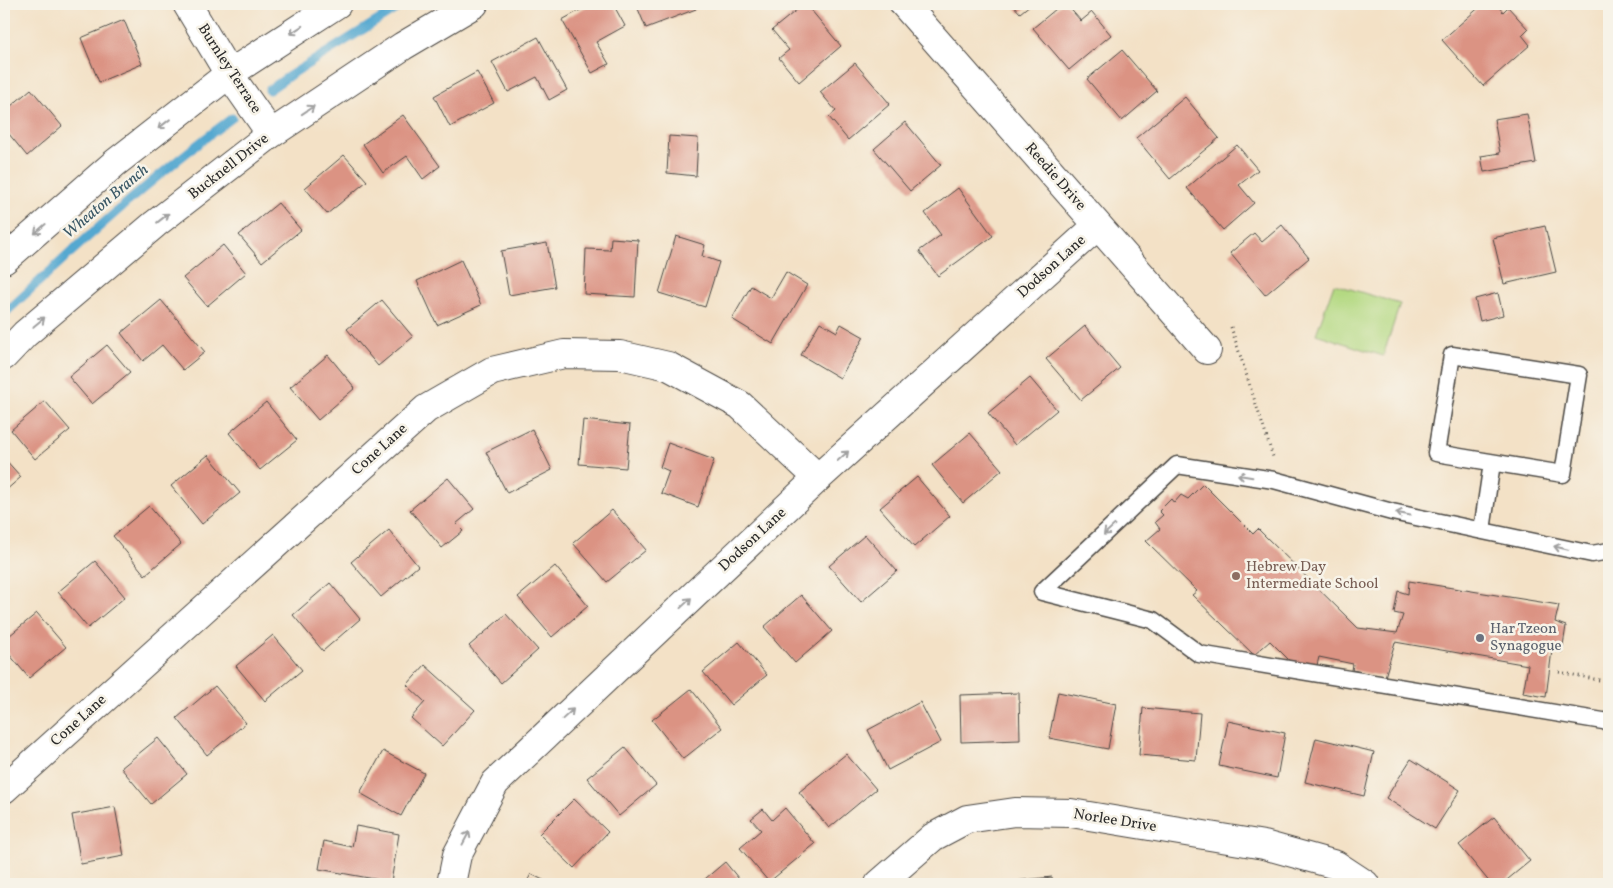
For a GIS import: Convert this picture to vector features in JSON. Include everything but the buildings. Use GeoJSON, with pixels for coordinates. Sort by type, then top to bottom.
{"type":"FeatureCollection","features":[{"type":"Feature","properties":{"kind":"street","name":"Burnley Terrace"},"geometry":{"type":"LineString","coordinates":[[187,4],[229,74],[271,134]]}},
{"type":"Feature","properties":{"kind":"street"},"geometry":{"type":"LineString","coordinates":[[4,260],[114,163],[229,74],[337,4]]}},
{"type":"Feature","properties":{"kind":"street","name":"Bucknell Drive"},"geometry":{"type":"LineString","coordinates":[[4,356],[26,334],[155,224],[271,134],[403,46],[474,4]]}},
{"type":"Feature","properties":{"kind":"street","name":"Reedie Drive"},"geometry":{"type":"LineString","coordinates":[[904,4],[1207,350]]}},
{"type":"Feature","properties":{"kind":"street","name":"Dodson Lane"},"geometry":{"type":"LineString","coordinates":[[452,884],[457,855],[495,783],[818,478],[1097,226]]}},
{"type":"Feature","properties":{"kind":"street","name":"Cone Lane"},"geometry":{"type":"LineString","coordinates":[[4,789],[426,408],[492,371],[564,354],[620,355],[668,366],[740,405],[818,478]]}},
{"type":"Feature","properties":{"kind":"street","name":"Norlee Drive"},"geometry":{"type":"LineString","coordinates":[[879,884],[933,837],[968,819],[1015,812],[1070,813],[1264,845],[1336,865],[1364,884]]}},
{"type":"Feature","properties":{"kind":"lane"},"geometry":{"type":"LineString","coordinates":[[1452,355],[1579,375],[1563,474],[1492,463],[1436,453],[1452,355]]}},
{"type":"Feature","properties":{"kind":"lane"},"geometry":{"type":"LineString","coordinates":[[1482,530],[1492,463]]}},
{"type":"Feature","properties":{"kind":"lane"},"geometry":{"type":"LineString","coordinates":[[1609,551],[1592,554],[1392,512],[1274,480],[1177,465],[1042,592],[1153,620],[1199,654],[1609,722]]}},
{"type":"Feature","properties":{"kind":"path"},"geometry":{"type":"LineString","coordinates":[[1231,327],[1274,460]]}},
{"type":"Feature","properties":{"kind":"path"},"geometry":{"type":"LineString","coordinates":[[1559,672],[1609,682]]}},
{"type":"Feature","properties":{"kind":"green space"},"geometry":{"type":"Polygon","coordinates":[[[1334,284],[1400,304],[1383,356],[1316,334],[1334,284]]]}},
{"type":"Feature","properties":{"kind":"waterway","name":"Wheaton Branch"},"geometry":{"type":"LineString","coordinates":[[269,90],[404,4]]}},
{"type":"Feature","properties":{"kind":"waterway","name":"Wheaton Branch"},"geometry":{"type":"LineString","coordinates":[[4,314],[144,188],[232,118]]}},
{"type":"Feature","properties":{"kind":"place","name":"Hebrew Day Intermediate School"},"geometry":{"type":"Point","coordinates":[1236,576]}},
{"type":"Feature","properties":{"kind":"place","name":"Har Tzeon Synagogue"},"geometry":{"type":"Point","coordinates":[1480,638]}}]}
